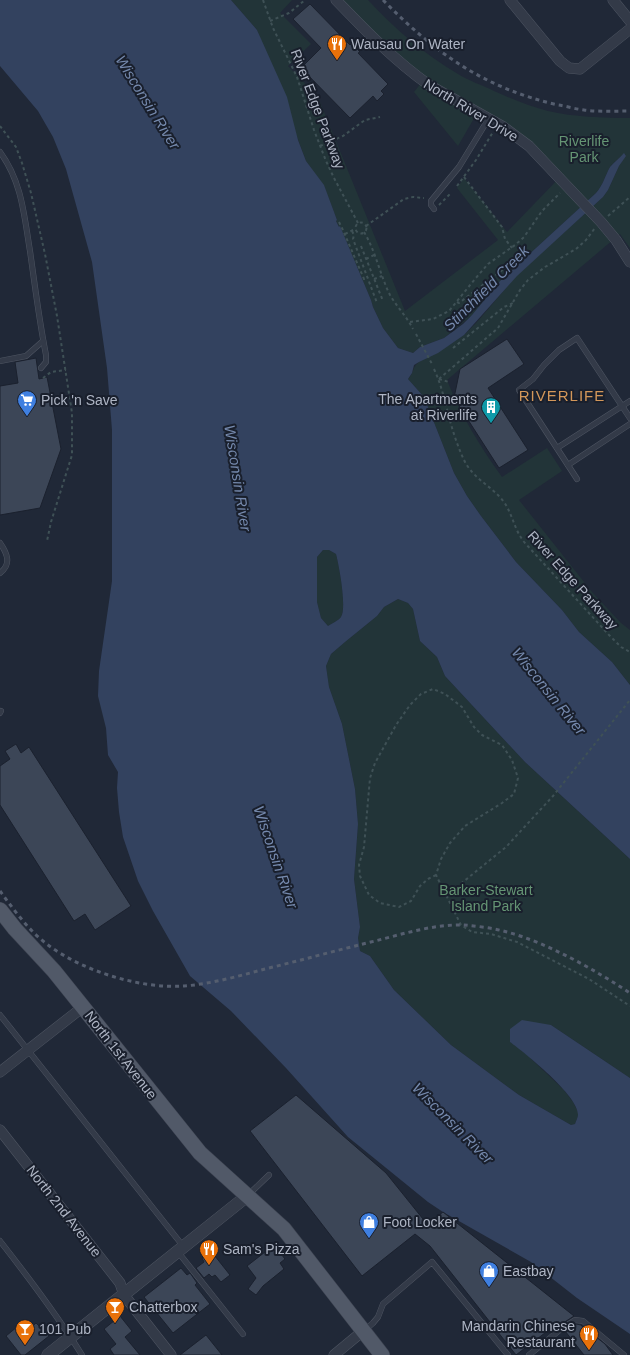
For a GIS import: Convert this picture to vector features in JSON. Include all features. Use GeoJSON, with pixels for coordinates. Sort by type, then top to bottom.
{"type":"FeatureCollection","features":[{"type":"Feature","properties":{"kind":"main road","name":"North 1st Avenue"},"geometry":{"type":"LineString","coordinates":[[0,910],[15,929],[48,964],[200,1154],[284,1229],[382,1355]]}},
{"type":"Feature","properties":{"kind":"street","name":"North River Drive"},"geometry":{"type":"LineString","coordinates":[[336,0],[394,57],[429,86],[489,118],[529,146],[600,220],[630,260]]}},
{"type":"Feature","properties":{"kind":"street"},"geometry":{"type":"LineString","coordinates":[[510,0],[563,64],[569,68],[580,69],[630,29]]}},
{"type":"Feature","properties":{"kind":"street"},"geometry":{"type":"LineString","coordinates":[[613,0],[630,21]]}},
{"type":"Feature","properties":{"kind":"street"},"geometry":{"type":"LineString","coordinates":[[0,1072],[83,1007]]}},
{"type":"Feature","properties":{"kind":"street","name":"North 2nd Avenue"},"geometry":{"type":"LineString","coordinates":[[0,1130],[120,1283],[124,1295],[171,1355]]}},
{"type":"Feature","properties":{"kind":"street"},"geometry":{"type":"LineString","coordinates":[[48,1355],[247,1196]]}},
{"type":"Feature","properties":{"kind":"street"},"geometry":{"type":"LineString","coordinates":[[334,1355],[363,1331]]}},
{"type":"Feature","properties":{"kind":"lane"},"geometry":{"type":"LineString","coordinates":[[434,209],[430,202],[459,167],[489,118]]}},
{"type":"Feature","properties":{"kind":"lane"},"geometry":{"type":"LineString","coordinates":[[0,152],[16,179],[23,206],[46,358],[45,364],[41,368]]}},
{"type":"Feature","properties":{"kind":"lane"},"geometry":{"type":"LineString","coordinates":[[577,479],[519,390],[533,380],[551,358],[565,345],[577,338],[630,418]]}},
{"type":"Feature","properties":{"kind":"lane"},"geometry":{"type":"LineString","coordinates":[[0,361],[26,356],[43,341]]}},
{"type":"Feature","properties":{"kind":"lane"},"geometry":{"type":"LineString","coordinates":[[557,448],[630,401]]}},
{"type":"Feature","properties":{"kind":"lane"},"geometry":{"type":"LineString","coordinates":[[568,465],[630,424]]}},
{"type":"Feature","properties":{"kind":"lane"},"geometry":{"type":"LineString","coordinates":[[0,543],[6,552],[7,564],[5,569],[0,573]]}},
{"type":"Feature","properties":{"kind":"lane"},"geometry":{"type":"LineString","coordinates":[[0,1015],[181,1250],[243,1334]]}},
{"type":"Feature","properties":{"kind":"lane"},"geometry":{"type":"LineString","coordinates":[[247,1196],[269,1175]]}},
{"type":"Feature","properties":{"kind":"lane"},"geometry":{"type":"LineString","coordinates":[[0,1241],[31,1281],[82,1355]]}},
{"type":"Feature","properties":{"kind":"lane"},"geometry":{"type":"LineString","coordinates":[[363,1331],[378,1317],[383,1304],[432,1262],[508,1355]]}},
{"type":"Feature","properties":{"kind":"lane"},"geometry":{"type":"LineString","coordinates":[[529,1355],[561,1329],[575,1320],[583,1321],[624,1355]]}},
{"type":"Feature","properties":{"kind":"path","name":"River Edge Parkway"},"geometry":{"type":"LineString","coordinates":[[263,0],[270,21],[298,77],[320,146],[334,178],[358,223]]}},
{"type":"Feature","properties":{"kind":"path"},"geometry":{"type":"LineString","coordinates":[[270,21],[289,13],[305,0]]}},
{"type":"Feature","properties":{"kind":"path"},"geometry":{"type":"LineString","coordinates":[[320,146],[343,136],[365,120],[380,117]]}},
{"type":"Feature","properties":{"kind":"path"},"geometry":{"type":"LineString","coordinates":[[0,126],[16,147],[31,193],[45,254],[73,418],[72,455],[51,522],[47,541]]}},
{"type":"Feature","properties":{"kind":"path"},"geometry":{"type":"LineString","coordinates":[[457,186],[476,160],[493,131]]}},
{"type":"Feature","properties":{"kind":"path"},"geometry":{"type":"LineString","coordinates":[[464,177],[503,228],[505,239],[512,248]]}},
{"type":"Feature","properties":{"kind":"path"},"geometry":{"type":"LineString","coordinates":[[410,322],[430,319],[449,311],[488,264],[512,248],[528,232],[546,206],[561,192]]}},
{"type":"Feature","properties":{"kind":"path"},"geometry":{"type":"LineString","coordinates":[[434,209],[450,194]]}},
{"type":"Feature","properties":{"kind":"path"},"geometry":{"type":"LineString","coordinates":[[414,329],[390,296],[375,255],[364,232],[366,226],[406,198],[420,197],[430,202]]}},
{"type":"Feature","properties":{"kind":"path"},"geometry":{"type":"LineString","coordinates":[[439,379],[495,332],[503,322],[520,290],[528,280],[541,269],[570,254],[580,246],[600,220],[630,197]]}},
{"type":"Feature","properties":{"kind":"path"},"geometry":{"type":"LineString","coordinates":[[339,222],[364,279],[368,277]]}},
{"type":"Feature","properties":{"kind":"path"},"geometry":{"type":"LineString","coordinates":[[356,229],[355,226],[358,223],[362,222],[366,226]]}},
{"type":"Feature","properties":{"kind":"path"},"geometry":{"type":"LineString","coordinates":[[345,234],[356,229]]}},
{"type":"Feature","properties":{"kind":"path"},"geometry":{"type":"LineString","coordinates":[[356,229],[359,233],[364,232]]}},
{"type":"Feature","properties":{"kind":"path"},"geometry":{"type":"LineString","coordinates":[[352,231],[377,303]]}},
{"type":"Feature","properties":{"kind":"path"},"geometry":{"type":"LineString","coordinates":[[362,246],[383,300]]}},
{"type":"Feature","properties":{"kind":"path"},"geometry":{"type":"LineString","coordinates":[[457,302],[460,303],[521,256],[518,253]]}},
{"type":"Feature","properties":{"kind":"path"},"geometry":{"type":"LineString","coordinates":[[366,259],[375,255]]}},
{"type":"Feature","properties":{"kind":"path"},"geometry":{"type":"LineString","coordinates":[[374,279],[383,276]]}},
{"type":"Feature","properties":{"kind":"path"},"geometry":{"type":"LineString","coordinates":[[453,348],[504,307],[513,303]]}},
{"type":"Feature","properties":{"kind":"path"},"geometry":{"type":"LineString","coordinates":[[416,334],[432,364]]}},
{"type":"Feature","properties":{"kind":"path","name":"River Edge Parkway"},"geometry":{"type":"LineString","coordinates":[[434,369],[439,379],[453,432],[464,460],[471,471],[479,480],[492,489],[504,503],[516,530],[525,543],[609,635],[621,647],[630,652]]}},
{"type":"Feature","properties":{"kind":"path"},"geometry":{"type":"LineString","coordinates":[[43,378],[51,372],[66,370]]}},
{"type":"Feature","properties":{"kind":"path"},"geometry":{"type":"LineString","coordinates":[[439,379],[449,382]]}},
{"type":"Feature","properties":{"kind":"path"},"geometry":{"type":"LineString","coordinates":[[436,875],[428,879],[420,886],[412,901],[399,907],[380,903],[369,895],[360,876],[359,865],[364,847],[370,778],[376,763],[396,725],[410,705],[421,694],[433,689],[446,694],[462,707],[474,727],[482,735],[502,745],[512,760],[518,778],[514,794],[465,826],[450,843],[441,859],[436,875],[461,925],[472,932],[491,934],[517,942],[588,979],[630,1006]]}},
{"type":"Feature","properties":{"kind":"path"},"geometry":{"type":"LineString","coordinates":[[447,895],[506,847],[553,796],[630,700]]}},
{"type":"Feature","properties":{"kind":"green space","name":"Riverlife Park"},"geometry":{"type":"Polygon","coordinates":[[[231,0],[292,0],[280,13],[311,44],[288,66],[318,97],[405,311],[498,240],[457,188],[464,178],[507,232],[563,174],[514,129],[480,108],[458,146],[414,92],[426,77],[407,63],[353,12],[343,0],[368,0],[399,31],[433,58],[467,79],[514,100],[541,109],[568,115],[630,118],[630,248],[620,234],[447,380],[458,405],[472,430],[502,477],[547,448],[562,471],[519,500],[592,592],[621,623],[630,630],[630,685],[612,662],[579,632],[562,610],[516,562],[481,516],[467,496],[454,473],[424,397],[408,379],[419,362],[465,334],[517,275],[603,197],[626,155],[624,154],[610,167],[596,193],[500,281],[472,315],[458,327],[444,338],[420,347],[413,353],[398,348],[383,328],[373,307],[340,227],[336,221],[337,220],[324,186],[306,161],[257,30],[231,0]]]}},
{"type":"Feature","properties":{"kind":"green space"},"geometry":{"type":"Polygon","coordinates":[[[323,550],[329,550],[336,554],[343,596],[343,612],[341,617],[328,626],[321,618],[317,602],[317,557],[323,550]]]}},
{"type":"Feature","properties":{"kind":"green space","name":"Barker-Stewart Island Park"},"geometry":{"type":"Polygon","coordinates":[[[398,599],[408,603],[413,609],[420,641],[437,657],[445,676],[525,762],[630,859],[630,1078],[551,1025],[511,1042],[564,1090],[573,1102],[579,1114],[575,1124],[571,1125],[519,1095],[451,1045],[394,990],[370,956],[360,951],[358,938],[360,927],[354,879],[358,824],[355,789],[342,724],[329,687],[326,666],[331,654],[377,616],[384,607],[398,599]]]}},
{"type":"Feature","properties":{"kind":"water","name":"Wisconsin River"},"geometry":{"type":"Polygon","coordinates":[[[0,0],[231,0],[257,30],[287,97],[298,140],[306,161],[324,185],[337,220],[336,221],[339,227],[340,226],[383,328],[398,348],[413,353],[420,347],[444,338],[463,324],[500,281],[596,193],[610,167],[624,153],[626,156],[619,166],[608,190],[603,197],[517,276],[464,335],[438,353],[414,365],[412,373],[408,379],[424,397],[454,473],[467,496],[481,516],[516,562],[562,610],[579,632],[612,662],[630,685],[630,859],[525,762],[445,676],[437,657],[420,641],[413,609],[408,603],[398,599],[384,607],[377,616],[331,654],[326,666],[329,687],[342,724],[355,789],[358,824],[354,879],[360,927],[358,938],[360,951],[370,956],[394,990],[451,1045],[519,1095],[571,1125],[575,1124],[578,1115],[576,1107],[570,1097],[561,1086],[527,1055],[510,1042],[510,1029],[522,1020],[551,1025],[630,1078],[630,1334],[577,1298],[531,1262],[428,1202],[348,1137],[286,1068],[231,1011],[190,976],[153,911],[138,881],[123,837],[117,788],[118,772],[108,755],[106,728],[98,696],[99,671],[112,581],[112,430],[107,368],[92,262],[66,169],[53,137],[38,111],[0,66],[0,0]],[[323,550],[317,557],[317,602],[321,618],[328,626],[337,621],[343,612],[342,586],[339,567],[336,554],[329,550],[323,550]]]}},
{"type":"Feature","properties":{"kind":"building","name":"Wausau On Water"},"geometry":{"type":"Polygon","coordinates":[[[310,4],[350,45],[352,43],[360,52],[358,53],[388,84],[381,91],[384,94],[377,101],[373,96],[350,118],[301,68],[321,48],[293,19],[310,4]]]}},
{"type":"Feature","properties":{"kind":"building","name":"The Apartments at Riverlife"},"geometry":{"type":"Polygon","coordinates":[[[507,339],[524,364],[488,388],[528,450],[499,468],[454,398],[460,369],[507,339]]]}},
{"type":"Feature","properties":{"kind":"building","name":"Pick 'n Save"},"geometry":{"type":"Polygon","coordinates":[[[36,358],[39,379],[47,377],[61,449],[40,508],[0,515],[0,386],[18,383],[15,362],[36,358]]]}},
{"type":"Feature","properties":{"kind":"building"},"geometry":{"type":"Polygon","coordinates":[[[16,744],[21,753],[29,747],[131,906],[95,930],[85,914],[74,921],[0,805],[0,766],[10,759],[5,751],[16,744]]]}},
{"type":"Feature","properties":{"kind":"building"},"geometry":{"type":"Polygon","coordinates":[[[296,1095],[386,1173],[427,1224],[443,1212],[574,1316],[560,1325],[558,1323],[516,1355],[430,1246],[415,1234],[362,1276],[250,1131],[296,1095]]]}},
{"type":"Feature","properties":{"kind":"building"},"geometry":{"type":"Polygon","coordinates":[[[274,1245],[285,1259],[280,1263],[284,1269],[263,1286],[256,1295],[248,1289],[256,1278],[247,1266],[274,1245]]]}},
{"type":"Feature","properties":{"kind":"building"},"geometry":{"type":"Polygon","coordinates":[[[211,1251],[230,1275],[221,1282],[215,1275],[212,1277],[209,1274],[204,1278],[196,1268],[204,1262],[202,1258],[211,1251]]]}},
{"type":"Feature","properties":{"kind":"building"},"geometry":{"type":"Polygon","coordinates":[[[181,1268],[187,1275],[190,1273],[197,1283],[195,1285],[210,1304],[173,1333],[144,1297],[181,1268]]]}},
{"type":"Feature","properties":{"kind":"building"},"geometry":{"type":"Polygon","coordinates":[[[120,1316],[132,1331],[125,1337],[140,1355],[114,1355],[110,1349],[116,1344],[104,1329],[120,1316]]]}},
{"type":"Feature","properties":{"kind":"building","name":"101 Pub"},"geometry":{"type":"Polygon","coordinates":[[[23,1322],[28,1330],[36,1323],[39,1326],[40,1325],[49,1336],[25,1355],[21,1355],[6,1336],[23,1322]]]}},
{"type":"Feature","properties":{"kind":"building"},"geometry":{"type":"Polygon","coordinates":[[[576,1324],[581,1325],[593,1340],[596,1337],[605,1344],[613,1355],[584,1355],[565,1331],[576,1324]]]}},
{"type":"Feature","properties":{"kind":"building"},"geometry":{"type":"Polygon","coordinates":[[[206,1335],[222,1355],[180,1355],[206,1335]]]}},
{"type":"Feature","properties":{"kind":"railway"},"geometry":{"type":"LineString","coordinates":[[383,0],[402,19],[442,52],[462,66],[507,89],[531,98],[577,109],[595,111],[630,111]]}},
{"type":"Feature","properties":{"kind":"railway"},"geometry":{"type":"LineString","coordinates":[[0,891],[34,933],[62,954],[95,970],[149,985],[184,986],[215,982],[419,930],[441,926],[463,925],[485,927],[502,931],[539,943],[587,966],[630,993]]}},
{"type":"Feature","properties":{"kind":"place","name":"Wausau On Water"},"geometry":{"type":"Point","coordinates":[337,61]}},
{"type":"Feature","properties":{"kind":"place","name":"Pick 'n Save"},"geometry":{"type":"Point","coordinates":[27,417]}},
{"type":"Feature","properties":{"kind":"place","name":"The Apartments at Riverlife"},"geometry":{"type":"Point","coordinates":[491,424]}},
{"type":"Feature","properties":{"kind":"place","name":"Foot Locker"},"geometry":{"type":"Point","coordinates":[369,1239]}},
{"type":"Feature","properties":{"kind":"place","name":"Sam's Pizza"},"geometry":{"type":"Point","coordinates":[209,1266]}},
{"type":"Feature","properties":{"kind":"place","name":"Eastbay"},"geometry":{"type":"Point","coordinates":[489,1288]}},
{"type":"Feature","properties":{"kind":"place","name":"Chatterbox"},"geometry":{"type":"Point","coordinates":[115,1324]}},
{"type":"Feature","properties":{"kind":"place","name":"101 Pub"},"geometry":{"type":"Point","coordinates":[25,1346]}},
{"type":"Feature","properties":{"kind":"place","name":"Mandarin Chinese Restaurant"},"geometry":{"type":"Point","coordinates":[589,1351]}},
{"type":"Feature","properties":{"kind":"district","name":"RIVERLIFE"},"geometry":{"type":"Point","coordinates":[562,395]}},
{"type":"Feature","properties":{"kind":"water label","name":"Stinchfield Creek"},"geometry":{"type":"Point","coordinates":[486,288]}}]}
